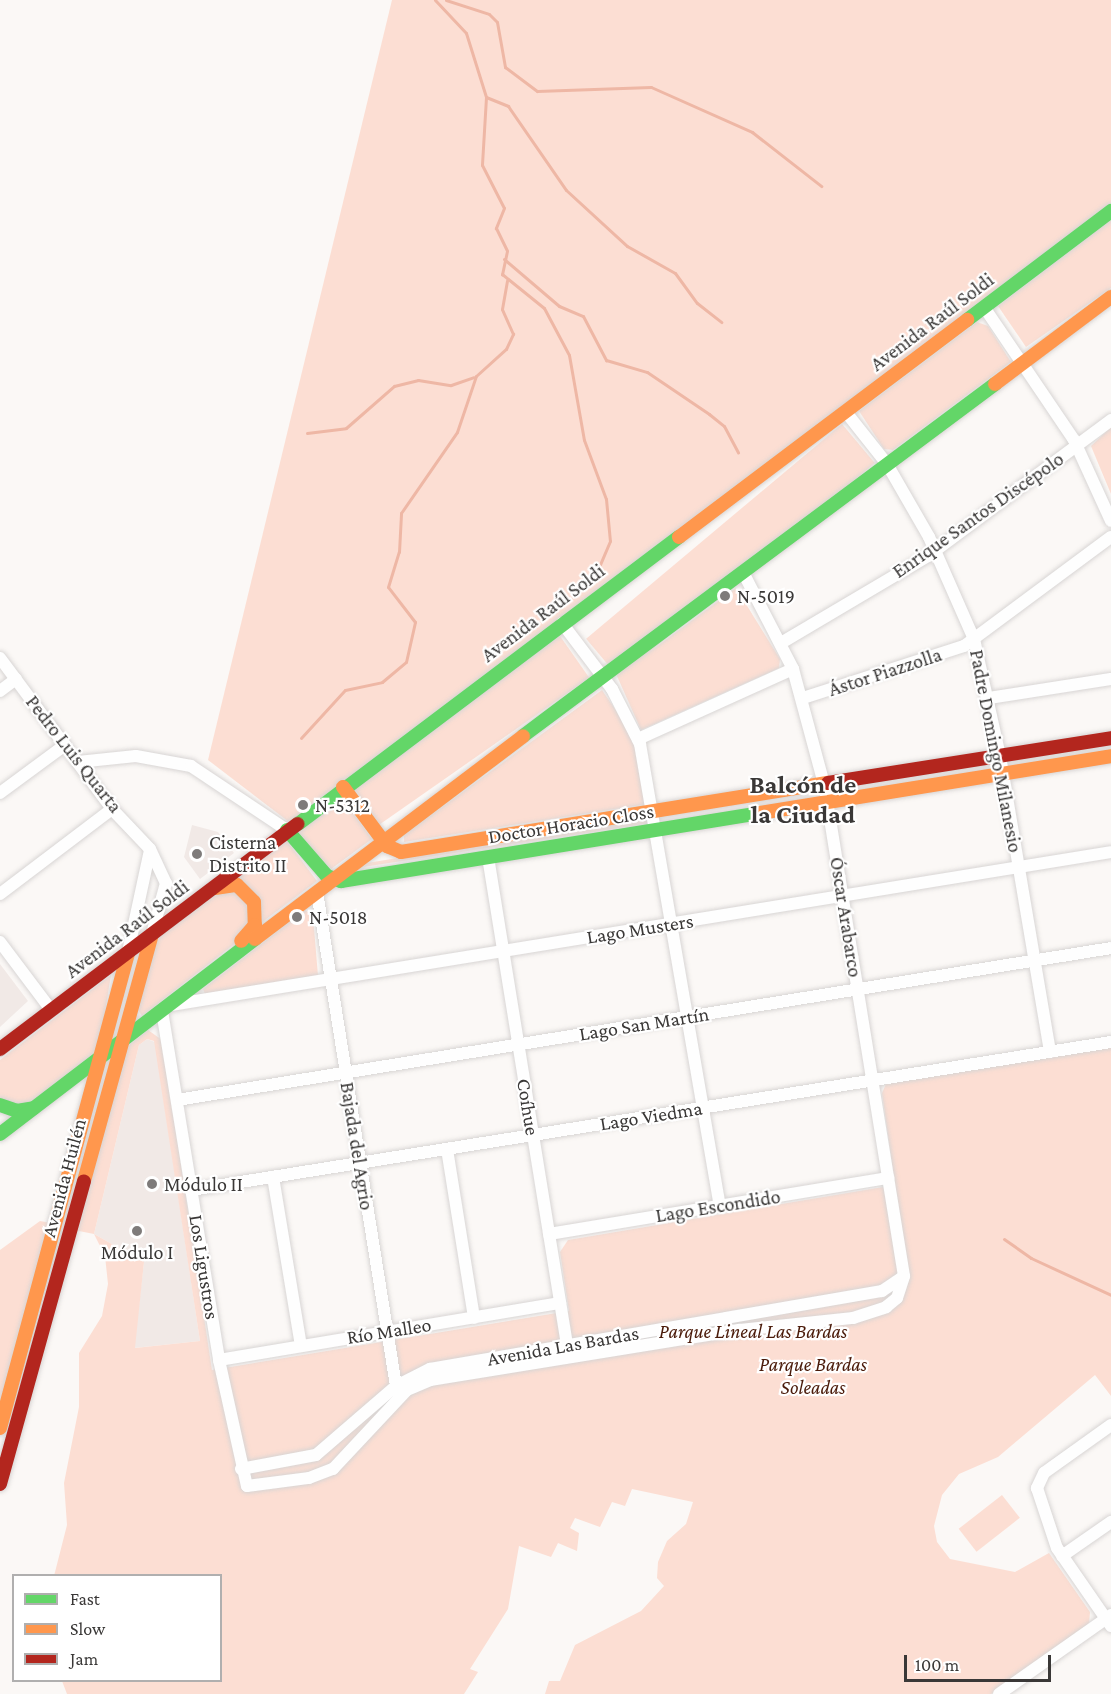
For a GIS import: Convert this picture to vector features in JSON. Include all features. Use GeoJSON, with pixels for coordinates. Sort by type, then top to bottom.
{"type":"FeatureCollection","features":[{"type":"Feature","properties":{"kind":"main road","name":"Avenida Raúl Soldi"},"geometry":{"type":"LineString","coordinates":[[0,1049],[343,787],[1111,211]]}},
{"type":"Feature","properties":{"kind":"main road"},"geometry":{"type":"LineString","coordinates":[[0,1134],[383,841],[1111,297]]}},
{"type":"Feature","properties":{"kind":"main road","name":"Doctor Horacio Closs"},"geometry":{"type":"LineString","coordinates":[[383,841],[401,852],[1111,738]]}},
{"type":"Feature","properties":{"kind":"main road","name":"Doctor Horacio Closs"},"geometry":{"type":"LineString","coordinates":[[332,880],[658,830],[1111,756]]}},
{"type":"Feature","properties":{"kind":"main road"},"geometry":{"type":"LineString","coordinates":[[343,787],[383,841]]}},
{"type":"Feature","properties":{"kind":"main road"},"geometry":{"type":"LineString","coordinates":[[287,830],[332,880]]}},
{"type":"Feature","properties":{"kind":"main road"},"geometry":{"type":"LineString","coordinates":[[208,891],[227,883],[241,886],[256,910],[252,931],[222,965]]}},
{"type":"Feature","properties":{"kind":"main road","name":"Avenida Huilén"},"geometry":{"type":"LineString","coordinates":[[0,1484],[152,933]]}},
{"type":"Feature","properties":{"kind":"main road","name":"Avenida Huilén"},"geometry":{"type":"LineString","coordinates":[[0,1428],[102,1057],[128,952]]}},
{"type":"Feature","properties":{"kind":"main road"},"geometry":{"type":"LineString","coordinates":[[0,1056],[26,1029]]}},
{"type":"Feature","properties":{"kind":"main road"},"geometry":{"type":"LineString","coordinates":[[67,1084],[84,1080],[92,1094]]}},
{"type":"Feature","properties":{"kind":"main road"},"geometry":{"type":"LineString","coordinates":[[0,1105],[17,1111],[35,1108]]}},
{"type":"Feature","properties":{"kind":"street"},"geometry":{"type":"LineString","coordinates":[[984,307],[1025,361],[1077,446],[1111,521]]}},
{"type":"Feature","properties":{"kind":"street","name":"Padre Domingo Milanesio"},"geometry":{"type":"LineString","coordinates":[[845,411],[888,464],[936,551],[974,639],[1000,756],[1050,1052]]}},
{"type":"Feature","properties":{"kind":"street","name":"Enrique Santos Discépolo"},"geometry":{"type":"LineString","coordinates":[[781,643],[936,551],[1111,420]]}},
{"type":"Feature","properties":{"kind":"street","name":"Ástor Piazzolla"},"geometry":{"type":"LineString","coordinates":[[803,698],[974,639],[1111,537]]}},
{"type":"Feature","properties":{"kind":"street","name":"Óscar Arabarco"},"geometry":{"type":"LineString","coordinates":[[743,572],[793,669],[803,698],[824,784],[904,1276]]}},
{"type":"Feature","properties":{"kind":"street"},"geometry":{"type":"LineString","coordinates":[[562,623],[602,677],[638,739],[655,811],[720,1205]]}},
{"type":"Feature","properties":{"kind":"street","name":"Pedro Luis Quarta"},"geometry":{"type":"LineString","coordinates":[[0,658],[112,809],[150,849],[166,884]]}},
{"type":"Feature","properties":{"kind":"street"},"geometry":{"type":"LineString","coordinates":[[638,739],[793,669]]}},
{"type":"Feature","properties":{"kind":"street"},"geometry":{"type":"LineString","coordinates":[[0,691],[16,679]]}},
{"type":"Feature","properties":{"kind":"street"},"geometry":{"type":"LineString","coordinates":[[988,698],[1111,679]]}},
{"type":"Feature","properties":{"kind":"street"},"geometry":{"type":"LineString","coordinates":[[0,794],[65,745]]}},
{"type":"Feature","properties":{"kind":"street"},"geometry":{"type":"LineString","coordinates":[[78,762],[136,756],[191,766],[268,812],[287,830]]}},
{"type":"Feature","properties":{"kind":"street"},"geometry":{"type":"LineString","coordinates":[[0,894],[112,809]]}},
{"type":"Feature","properties":{"kind":"street","name":"Avenida Huilén"},"geometry":{"type":"LineString","coordinates":[[128,952],[146,880],[150,849]]}},
{"type":"Feature","properties":{"kind":"street","name":"Lago Musters"},"geometry":{"type":"LineString","coordinates":[[166,1008],[330,979],[1111,852]]}},
{"type":"Feature","properties":{"kind":"street","name":"Coíhue"},"geometry":{"type":"LineString","coordinates":[[488,857],[568,1351]]}},
{"type":"Feature","properties":{"kind":"street","name":"Avenida Huilén"},"geometry":{"type":"LineString","coordinates":[[152,933],[166,884]]}},
{"type":"Feature","properties":{"kind":"street","name":"Bajada del Agrio"},"geometry":{"type":"LineString","coordinates":[[316,892],[398,1399]]}},
{"type":"Feature","properties":{"kind":"street"},"geometry":{"type":"LineString","coordinates":[[0,942],[51,1010]]}},
{"type":"Feature","properties":{"kind":"street","name":"Lago San Martín"},"geometry":{"type":"LineString","coordinates":[[177,1100],[1111,948]]}},
{"type":"Feature","properties":{"kind":"street","name":"Los Ligustros"},"geometry":{"type":"LineString","coordinates":[[166,1008],[177,1100],[219,1359],[247,1486]]}},
{"type":"Feature","properties":{"kind":"street","name":"Lago Viedma"},"geometry":{"type":"LineString","coordinates":[[191,1190],[1111,1042]]}},
{"type":"Feature","properties":{"kind":"street"},"geometry":{"type":"LineString","coordinates":[[447,1149],[474,1318]]}},
{"type":"Feature","properties":{"kind":"street"},"geometry":{"type":"LineString","coordinates":[[273,1177],[301,1346]]}},
{"type":"Feature","properties":{"kind":"street","name":"Lago Escondido"},"geometry":{"type":"LineString","coordinates":[[549,1234],[888,1178]]}},
{"type":"Feature","properties":{"kind":"street","name":"Avenida Las Bardas"},"geometry":{"type":"LineString","coordinates":[[247,1486],[309,1478],[333,1469],[398,1399],[430,1380],[882,1291],[904,1276]]}},
{"type":"Feature","properties":{"kind":"street","name":"Avenida Las Bardas"},"geometry":{"type":"LineString","coordinates":[[242,1469],[316,1455],[396,1386],[430,1369],[862,1316],[897,1298],[904,1276]]}},
{"type":"Feature","properties":{"kind":"street","name":"Río Malleo"},"geometry":{"type":"LineString","coordinates":[[219,1359],[560,1303]]}},
{"type":"Feature","properties":{"kind":"street"},"geometry":{"type":"LineString","coordinates":[[999,1694],[1109,1620],[1062,1556],[1038,1482],[1111,1425]]}},
{"type":"Feature","properties":{"kind":"street"},"geometry":{"type":"LineString","coordinates":[[1062,1556],[1111,1521]]}},
{"type":"Feature","properties":{"kind":"shaded area"},"geometry":{"type":"Polygon","coordinates":[[[192,825],[218,832],[234,853],[200,879],[184,857],[192,825]]]}},
{"type":"Feature","properties":{"kind":"shaded area"},"geometry":{"type":"Polygon","coordinates":[[[0,964],[28,1001],[0,1027],[0,964]]]}},
{"type":"Feature","properties":{"kind":"shaded area"},"geometry":{"type":"Polygon","coordinates":[[[147,1039],[155,1042],[200,1341],[134,1348],[144,1262],[94,1234],[139,1045],[147,1039]]]}},
{"type":"Feature","properties":{"kind":"green space"},"geometry":{"type":"Polygon","coordinates":[[[392,0],[1111,0],[1111,203],[289,822],[208,760],[392,0]]]}},
{"type":"Feature","properties":{"kind":"green space"},"geometry":{"type":"Polygon","coordinates":[[[1111,220],[1111,288],[1026,347],[998,306],[1111,220]]]}},
{"type":"Feature","properties":{"kind":"green space"},"geometry":{"type":"Polygon","coordinates":[[[977,322],[988,326],[1011,362],[893,450],[884,449],[859,411],[977,322]]]}},
{"type":"Feature","properties":{"kind":"green space"},"geometry":{"type":"Polygon","coordinates":[[[842,424],[875,463],[619,678],[586,639],[842,424]]]}},
{"type":"Feature","properties":{"kind":"green space"},"geometry":{"type":"Polygon","coordinates":[[[1111,427],[1111,494],[1091,446],[1111,427]]]}},
{"type":"Feature","properties":{"kind":"green space"},"geometry":{"type":"Polygon","coordinates":[[[736,588],[780,659],[779,668],[641,730],[617,676],[736,588]]]}},
{"type":"Feature","properties":{"kind":"green space"},"geometry":{"type":"Polygon","coordinates":[[[560,636],[589,678],[380,825],[350,783],[560,636]]]}},
{"type":"Feature","properties":{"kind":"green space"},"geometry":{"type":"Polygon","coordinates":[[[602,690],[634,737],[647,804],[404,842],[404,835],[602,690]]]}},
{"type":"Feature","properties":{"kind":"green space"},"geometry":{"type":"Polygon","coordinates":[[[342,798],[372,839],[331,869],[300,838],[299,830],[342,798]]]}},
{"type":"Feature","properties":{"kind":"green space"},"geometry":{"type":"Polygon","coordinates":[[[645,818],[650,823],[363,867],[367,863],[645,818]]]}},
{"type":"Feature","properties":{"kind":"green space"},"geometry":{"type":"Polygon","coordinates":[[[287,841],[317,881],[257,926],[260,915],[231,881],[287,841]]]}},
{"type":"Feature","properties":{"kind":"green space"},"geometry":{"type":"Polygon","coordinates":[[[223,888],[251,900],[247,934],[142,1016],[138,1010],[155,940],[223,888]]]}},
{"type":"Feature","properties":{"kind":"green space"},"geometry":{"type":"Polygon","coordinates":[[[305,910],[313,916],[318,976],[205,994],[203,989],[305,910]]]}},
{"type":"Feature","properties":{"kind":"green space"},"geometry":{"type":"Polygon","coordinates":[[[111,975],[99,1049],[28,1106],[0,1102],[0,1060],[111,975]]]}},
{"type":"Feature","properties":{"kind":"green space","name":"Parque Bardas Soleadas"},"geometry":{"type":"Polygon","coordinates":[[[148,1030],[162,1040],[212,1370],[569,1311],[560,1252],[568,1240],[895,1185],[882,1093],[886,1084],[1111,1047],[1111,1396],[1095,1375],[998,1457],[959,1474],[942,1495],[934,1526],[937,1542],[950,1559],[1015,1572],[1049,1553],[1090,1612],[1089,1624],[991,1694],[545,1694],[549,1681],[560,1681],[575,1645],[641,1611],[664,1586],[657,1578],[658,1562],[667,1541],[686,1524],[693,1502],[632,1489],[625,1506],[612,1502],[600,1527],[575,1518],[570,1528],[579,1533],[577,1551],[558,1543],[551,1557],[519,1546],[508,1609],[470,1669],[478,1672],[464,1694],[67,1694],[62,1682],[222,1682],[222,1574],[55,1574],[67,1525],[64,1483],[79,1407],[79,1353],[102,1316],[108,1284],[105,1256],[94,1234],[74,1230],[127,1047],[148,1030]],[[147,1039],[139,1045],[94,1234],[144,1262],[135,1348],[200,1341],[154,1041],[147,1039]]]}},
{"type":"Feature","properties":{"kind":"green space"},"geometry":{"type":"Polygon","coordinates":[[[40,1221],[51,1223],[0,1410],[0,1250],[40,1221]]]}},
{"type":"Feature","properties":{"kind":"green space"},"geometry":{"type":"Polygon","coordinates":[[[1002,1495],[1020,1518],[977,1552],[959,1529],[1002,1495]]]}},
{"type":"Feature","properties":{"kind":"waterway"},"geometry":{"type":"LineString","coordinates":[[435,0],[466,33],[486,97],[482,165],[504,208],[496,228],[507,251],[502,274],[544,308],[569,355],[584,440],[606,499],[610,541],[600,565]]}},
{"type":"Feature","properties":{"kind":"waterway"},"geometry":{"type":"LineString","coordinates":[[446,0],[489,14],[497,22],[505,67],[537,91],[651,87],[752,132],[821,186]]}},
{"type":"Feature","properties":{"kind":"waterway"},"geometry":{"type":"LineString","coordinates":[[486,97],[508,106],[566,190],[627,246],[675,273],[697,303],[721,322]]}},
{"type":"Feature","properties":{"kind":"waterway"},"geometry":{"type":"LineString","coordinates":[[504,259],[559,306],[583,316],[606,360],[647,372],[709,414],[724,426],[738,452]]}},
{"type":"Feature","properties":{"kind":"waterway"},"geometry":{"type":"LineString","coordinates":[[301,738],[345,690],[382,682],[406,662],[415,622],[388,587],[399,552],[401,513],[457,432],[476,376],[506,349],[513,334],[502,309],[507,280]]}},
{"type":"Feature","properties":{"kind":"waterway"},"geometry":{"type":"LineString","coordinates":[[307,433],[346,428],[394,386],[418,380],[451,385],[474,377]]}},
{"type":"Feature","properties":{"kind":"waterway"},"geometry":{"type":"LineString","coordinates":[[1004,1239],[1031,1258],[1111,1295]]}},
{"type":"Feature","properties":{"kind":"traffic: fast"},"geometry":{"type":"LineString","coordinates":[[967,320],[1111,211]]}},
{"type":"Feature","properties":{"kind":"traffic: fast"},"geometry":{"type":"LineString","coordinates":[[523,736],[995,384]]}},
{"type":"Feature","properties":{"kind":"traffic: fast"},"geometry":{"type":"LineString","coordinates":[[298,824],[679,537]]}},
{"type":"Feature","properties":{"kind":"traffic: fast"},"geometry":{"type":"LineString","coordinates":[[287,830],[327,876],[341,881],[760,813]]}},
{"type":"Feature","properties":{"kind":"traffic: fast"},"geometry":{"type":"LineString","coordinates":[[0,1134],[255,939]]}},
{"type":"Feature","properties":{"kind":"traffic: fast"},"geometry":{"type":"LineString","coordinates":[[0,1105],[17,1111],[34,1108]]}},
{"type":"Feature","properties":{"kind":"traffic: slow"},"geometry":{"type":"LineString","coordinates":[[995,384],[1111,297]]}},
{"type":"Feature","properties":{"kind":"traffic: slow"},"geometry":{"type":"LineString","coordinates":[[679,537],[967,320]]}},
{"type":"Feature","properties":{"kind":"traffic: slow"},"geometry":{"type":"LineString","coordinates":[[255,939],[523,736]]}},
{"type":"Feature","properties":{"kind":"traffic: slow"},"geometry":{"type":"LineString","coordinates":[[760,813],[1111,756]]}},
{"type":"Feature","properties":{"kind":"traffic: slow"},"geometry":{"type":"LineString","coordinates":[[343,787],[387,846],[401,852],[828,783]]}},
{"type":"Feature","properties":{"kind":"traffic: slow"},"geometry":{"type":"LineString","coordinates":[[215,888],[237,885],[254,902],[255,925],[241,941]]}},
{"type":"Feature","properties":{"kind":"traffic: slow"},"geometry":{"type":"LineString","coordinates":[[84,1181],[152,934]]}},
{"type":"Feature","properties":{"kind":"traffic: slow"},"geometry":{"type":"LineString","coordinates":[[0,1428],[128,952]]}},
{"type":"Feature","properties":{"kind":"traffic: jam"},"geometry":{"type":"LineString","coordinates":[[828,783],[1111,738]]}},
{"type":"Feature","properties":{"kind":"traffic: jam"},"geometry":{"type":"LineString","coordinates":[[0,1049],[298,824]]}},
{"type":"Feature","properties":{"kind":"traffic: jam"},"geometry":{"type":"LineString","coordinates":[[0,1484],[84,1181]]}},
{"type":"Feature","properties":{"kind":"place","name":"N-5019"},"geometry":{"type":"Point","coordinates":[725,596]}},
{"type":"Feature","properties":{"kind":"place","name":"N-5312"},"geometry":{"type":"Point","coordinates":[303,805]}},
{"type":"Feature","properties":{"kind":"place","name":"Cisterna Distrito II"},"geometry":{"type":"Point","coordinates":[197,854]}},
{"type":"Feature","properties":{"kind":"place","name":"N-5018"},"geometry":{"type":"Point","coordinates":[297,917]}},
{"type":"Feature","properties":{"kind":"place","name":"Módulo II"},"geometry":{"type":"Point","coordinates":[152,1184]}},
{"type":"Feature","properties":{"kind":"place","name":"Módulo I"},"geometry":{"type":"Point","coordinates":[137,1231]}},
{"type":"Feature","properties":{"kind":"district","name":"Balcón de la Ciudad"},"geometry":{"type":"Point","coordinates":[803,800]}},
{"type":"Feature","properties":{"kind":"park label","name":"Parque Lineal Las Bardas"},"geometry":{"type":"Point","coordinates":[753,1331]}}]}
